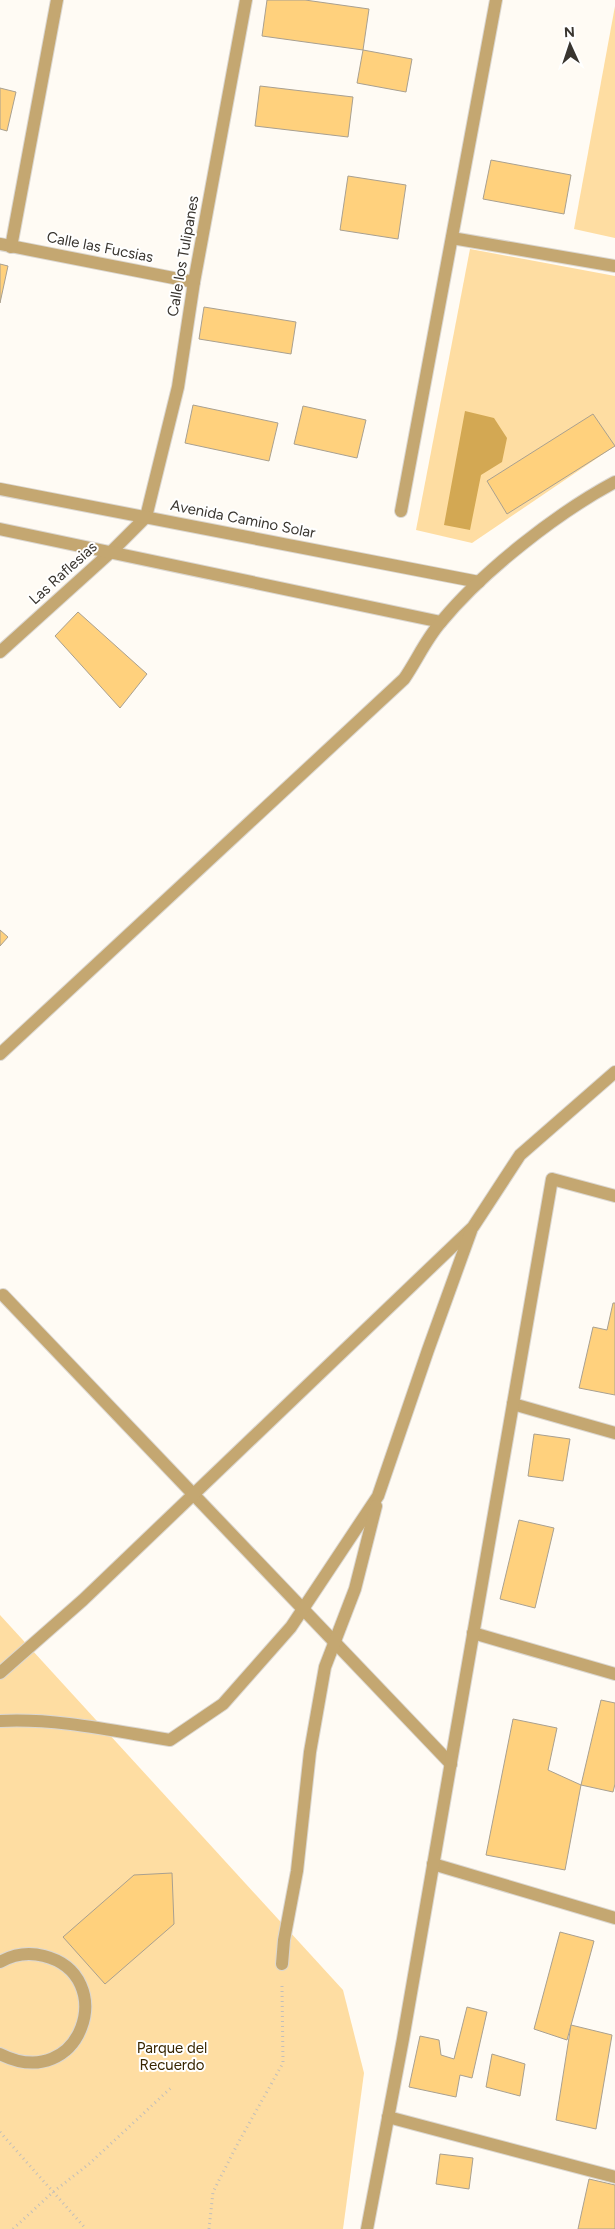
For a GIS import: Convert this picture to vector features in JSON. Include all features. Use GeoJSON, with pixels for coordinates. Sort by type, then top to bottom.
{"type":"FeatureCollection","features":[{"type":"Feature","properties":{"kind":"street"},"geometry":{"type":"LineString","coordinates":[[6,245],[57,0]]}},
{"type":"Feature","properties":{"kind":"street","name":"Calle los Tulipanes"},"geometry":{"type":"LineString","coordinates":[[146,517],[178,387],[194,282],[246,0]]}},
{"type":"Feature","properties":{"kind":"street"},"geometry":{"type":"LineString","coordinates":[[400,512],[496,0]]}},
{"type":"Feature","properties":{"kind":"street"},"geometry":{"type":"LineString","coordinates":[[452,238],[615,266]]}},
{"type":"Feature","properties":{"kind":"street","name":"Calle las Fucsias"},"geometry":{"type":"LineString","coordinates":[[6,245],[194,282]]}},
{"type":"Feature","properties":{"kind":"street"},"geometry":{"type":"LineString","coordinates":[[0,1054],[404,679],[441,622],[479,582],[540,531],[615,482]]}},
{"type":"Feature","properties":{"kind":"street","name":"Avenida Camino Solar"},"geometry":{"type":"LineString","coordinates":[[0,488],[479,582]]}},
{"type":"Feature","properties":{"kind":"street","name":"Las Raflesias"},"geometry":{"type":"LineString","coordinates":[[0,652],[112,551],[146,517]]}},
{"type":"Feature","properties":{"kind":"street"},"geometry":{"type":"LineString","coordinates":[[0,529],[112,551],[441,622]]}},
{"type":"Feature","properties":{"kind":"street"},"geometry":{"type":"LineString","coordinates":[[282,1964],[284,1940],[297,1871],[310,1752],[325,1667],[355,1589],[378,1496],[473,1227],[520,1155],[615,1072]]}},
{"type":"Feature","properties":{"kind":"street"},"geometry":{"type":"LineString","coordinates":[[367,2229],[451,1764],[552,1179],[615,1196]]}},
{"type":"Feature","properties":{"kind":"street"},"geometry":{"type":"LineString","coordinates":[[0,1673],[83,1600],[473,1227]]}},
{"type":"Feature","properties":{"kind":"street"},"geometry":{"type":"LineString","coordinates":[[2,1295],[451,1764]]}},
{"type":"Feature","properties":{"kind":"street"},"geometry":{"type":"LineString","coordinates":[[513,1404],[615,1433]]}},
{"type":"Feature","properties":{"kind":"street"},"geometry":{"type":"LineString","coordinates":[[0,1722],[16,1720],[81,1725],[170,1740],[223,1704],[291,1627],[378,1496]]}},
{"type":"Feature","properties":{"kind":"street"},"geometry":{"type":"LineString","coordinates":[[473,1633],[615,1674]]}},
{"type":"Feature","properties":{"kind":"street"},"geometry":{"type":"LineString","coordinates":[[433,1864],[615,1918]]}},
{"type":"Feature","properties":{"kind":"street"},"geometry":{"type":"LineString","coordinates":[[0,1962],[18,1954],[36,1954],[52,1958],[68,1968],[79,1981],[85,1998],[85,2017],[79,2034],[68,2049],[52,2059],[33,2063],[14,2061],[0,2054]]}},
{"type":"Feature","properties":{"kind":"street"},"geometry":{"type":"LineString","coordinates":[[388,2117],[615,2177]]}},
{"type":"Feature","properties":{"kind":"path"},"geometry":{"type":"LineString","coordinates":[[209,2229],[212,2192],[283,2063],[282,1964]]}},
{"type":"Feature","properties":{"kind":"path"},"geometry":{"type":"LineString","coordinates":[[12,2229],[53,2192],[89,2164],[173,2086]]}},
{"type":"Feature","properties":{"kind":"path"},"geometry":{"type":"LineString","coordinates":[[0,2132],[86,2229]]}},
{"type":"Feature","properties":{"kind":"green space"},"geometry":{"type":"Polygon","coordinates":[[[615,6],[615,238],[574,229],[615,6]]]}},
{"type":"Feature","properties":{"kind":"green space"},"geometry":{"type":"Polygon","coordinates":[[[470,249],[615,276],[615,446],[472,543],[416,530],[470,249]]]}},
{"type":"Feature","properties":{"kind":"green space","name":"Parque del Recuerdo"},"geometry":{"type":"Polygon","coordinates":[[[0,1615],[343,1990],[364,2073],[343,2229],[0,2229],[0,1615]]]}},
{"type":"Feature","properties":{"kind":"shaded area"},"geometry":{"type":"Polygon","coordinates":[[[465,411],[494,418],[507,438],[502,462],[481,475],[470,530],[444,525],[465,411]]]}},
{"type":"Feature","properties":{"kind":"building"},"geometry":{"type":"Polygon","coordinates":[[[267,0],[305,0],[369,9],[363,50],[262,36],[267,0]]]}},
{"type":"Feature","properties":{"kind":"building"},"geometry":{"type":"Polygon","coordinates":[[[363,50],[412,59],[406,92],[357,83],[363,50]]]}},
{"type":"Feature","properties":{"kind":"building"},"geometry":{"type":"Polygon","coordinates":[[[260,86],[353,97],[348,137],[255,126],[260,86]]]}},
{"type":"Feature","properties":{"kind":"building"},"geometry":{"type":"Polygon","coordinates":[[[0,88],[16,92],[7,131],[0,129],[0,88]]]}},
{"type":"Feature","properties":{"kind":"building"},"geometry":{"type":"Polygon","coordinates":[[[491,160],[571,175],[564,214],[483,199],[491,160]]]}},
{"type":"Feature","properties":{"kind":"building"},"geometry":{"type":"Polygon","coordinates":[[[348,176],[406,185],[398,239],[340,230],[348,176]]]}},
{"type":"Feature","properties":{"kind":"building"},"geometry":{"type":"Polygon","coordinates":[[[0,264],[8,266],[0,303],[0,264]]]}},
{"type":"Feature","properties":{"kind":"building"},"geometry":{"type":"Polygon","coordinates":[[[204,307],[296,322],[291,354],[199,339],[204,307]]]}},
{"type":"Feature","properties":{"kind":"building"},"geometry":{"type":"Polygon","coordinates":[[[193,405],[278,423],[269,461],[185,443],[193,405]]]}},
{"type":"Feature","properties":{"kind":"building"},"geometry":{"type":"Polygon","coordinates":[[[303,406],[366,420],[357,458],[294,444],[303,406]]]}},
{"type":"Feature","properties":{"kind":"building"},"geometry":{"type":"Polygon","coordinates":[[[593,414],[615,446],[507,514],[487,481],[593,414]]]}},
{"type":"Feature","properties":{"kind":"building"},"geometry":{"type":"Polygon","coordinates":[[[78,612],[147,674],[120,708],[55,636],[78,612]]]}},
{"type":"Feature","properties":{"kind":"building"},"geometry":{"type":"Polygon","coordinates":[[[0,930],[8,937],[0,946],[0,930]]]}},
{"type":"Feature","properties":{"kind":"building"},"geometry":{"type":"Polygon","coordinates":[[[613,1303],[615,1303],[615,1395],[579,1388],[593,1327],[607,1330],[613,1303]]]}},
{"type":"Feature","properties":{"kind":"building"},"geometry":{"type":"Polygon","coordinates":[[[534,1434],[570,1439],[563,1481],[528,1476],[534,1434]]]}},
{"type":"Feature","properties":{"kind":"building"},"geometry":{"type":"Polygon","coordinates":[[[519,1520],[554,1528],[535,1608],[500,1599],[519,1520]]]}},
{"type":"Feature","properties":{"kind":"building"},"geometry":{"type":"Polygon","coordinates":[[[601,1700],[615,1703],[615,1784],[613,1792],[581,1785],[601,1700]]]}},
{"type":"Feature","properties":{"kind":"building"},"geometry":{"type":"Polygon","coordinates":[[[513,1719],[557,1728],[548,1770],[581,1785],[565,1870],[486,1855],[513,1719]]]}},
{"type":"Feature","properties":{"kind":"building"},"geometry":{"type":"Polygon","coordinates":[[[172,1873],[174,1924],[105,1984],[63,1937],[134,1875],[172,1873]]]}},
{"type":"Feature","properties":{"kind":"building"},"geometry":{"type":"Polygon","coordinates":[[[560,1932],[594,1941],[567,2040],[534,2029],[560,1932]]]}},
{"type":"Feature","properties":{"kind":"building"},"geometry":{"type":"Polygon","coordinates":[[[467,2007],[487,2012],[472,2078],[460,2075],[456,2097],[409,2087],[420,2036],[439,2040],[441,2055],[454,2059],[467,2007]]]}},
{"type":"Feature","properties":{"kind":"building"},"geometry":{"type":"Polygon","coordinates":[[[571,2025],[612,2035],[596,2129],[556,2120],[571,2025]]]}},
{"type":"Feature","properties":{"kind":"building"},"geometry":{"type":"Polygon","coordinates":[[[492,2054],[525,2064],[520,2096],[486,2087],[492,2054]]]}},
{"type":"Feature","properties":{"kind":"building"},"geometry":{"type":"Polygon","coordinates":[[[440,2154],[473,2158],[469,2189],[436,2184],[440,2154]]]}},
{"type":"Feature","properties":{"kind":"building"},"geometry":{"type":"Polygon","coordinates":[[[589,2179],[615,2185],[615,2229],[578,2229],[589,2179]]]}}]}
